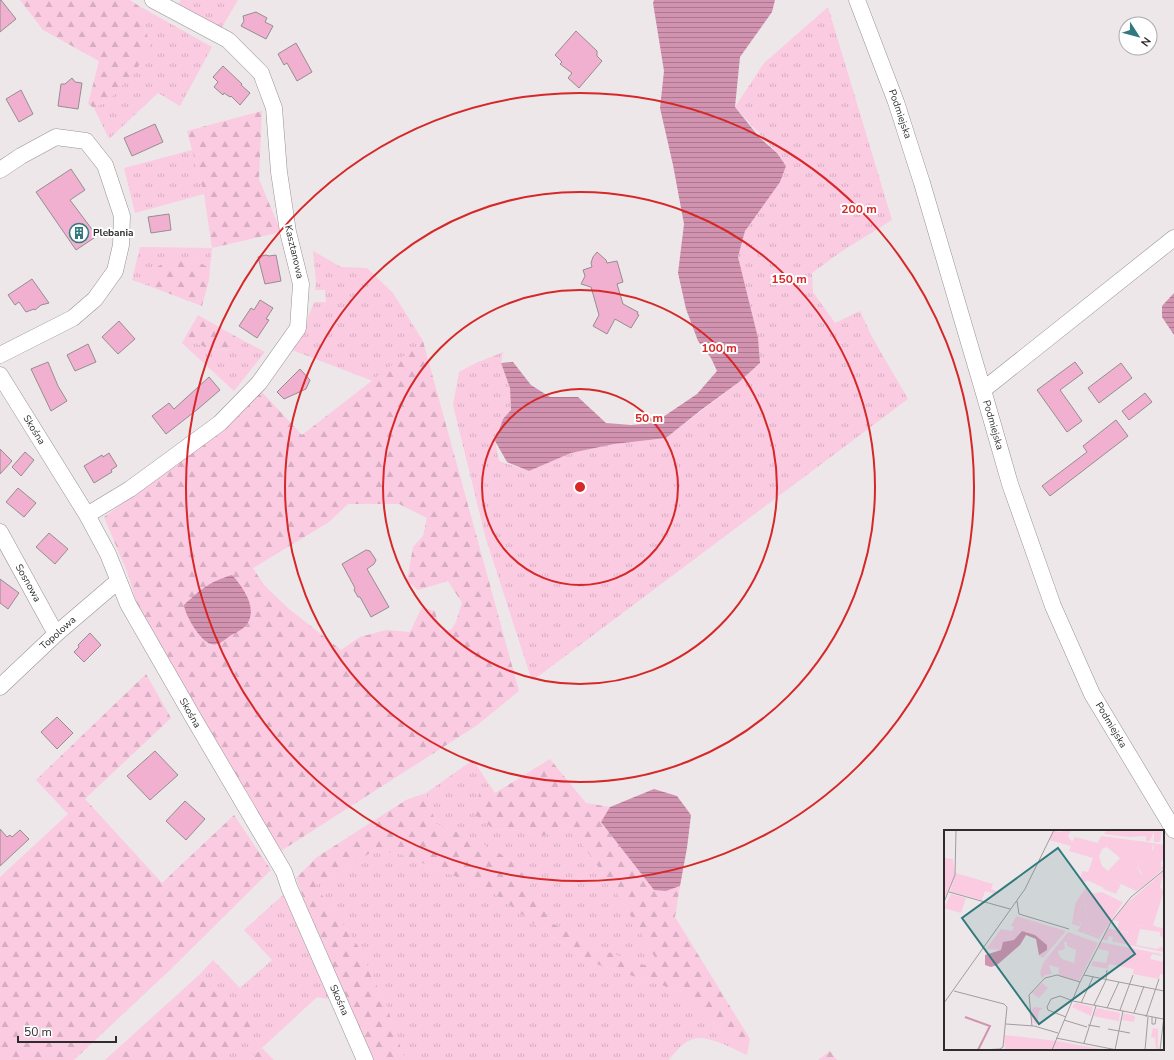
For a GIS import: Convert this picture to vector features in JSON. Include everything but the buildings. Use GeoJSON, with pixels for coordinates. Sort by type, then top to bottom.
{"type":"FeatureCollection","features":[{"type":"Feature","properties":{"kind":"street","name":"Kasztanowa"},"geometry":{"type":"LineString","coordinates":[[87,515],[130,489],[220,423],[259,383],[298,328],[301,284],[288,232],[279,172],[274,108],[261,73],[228,40],[153,0]]}},
{"type":"Feature","properties":{"kind":"street","name":"Podmiejska"},"geometry":{"type":"LineString","coordinates":[[857,0],[899,109],[984,390],[1010,484],[1053,606],[1092,694],[1174,830]]}},
{"type":"Feature","properties":{"kind":"street"},"geometry":{"type":"LineString","coordinates":[[0,170],[21,156],[56,137],[86,140],[105,165],[122,216],[121,245],[115,271],[95,299],[73,318],[0,355]]}},
{"type":"Feature","properties":{"kind":"street"},"geometry":{"type":"LineString","coordinates":[[984,390],[1174,238]]}},
{"type":"Feature","properties":{"kind":"street","name":"Skośna"},"geometry":{"type":"LineString","coordinates":[[0,375],[87,515],[108,554],[128,604],[284,872],[289,887],[365,1060]]}},
{"type":"Feature","properties":{"kind":"street","name":"Sosnowa"},"geometry":{"type":"LineString","coordinates":[[0,532],[56,634]]}},
{"type":"Feature","properties":{"kind":"street","name":"Topolowa"},"geometry":{"type":"LineString","coordinates":[[0,687],[56,634],[118,581]]}},
{"type":"Feature","properties":{"kind":"green space"},"geometry":{"type":"Polygon","coordinates":[[[20,0],[130,0],[139,6],[150,45],[137,69],[110,99],[94,108],[88,104],[99,61],[43,30],[20,0]]]}},
{"type":"Feature","properties":{"kind":"green space"},"geometry":{"type":"Polygon","coordinates":[[[181,0],[238,0],[221,29],[178,5],[181,0]]]}},
{"type":"Feature","properties":{"kind":"green space"},"geometry":{"type":"Polygon","coordinates":[[[139,6],[212,47],[180,106],[158,93],[109,139],[94,108],[110,99],[150,45],[139,6]]]}},
{"type":"Feature","properties":{"kind":"green space"},"geometry":{"type":"Polygon","coordinates":[[[828,7],[892,220],[842,251],[812,273],[813,292],[835,323],[860,311],[872,337],[908,399],[532,681],[486,539],[453,405],[459,372],[503,352],[501,363],[510,388],[511,411],[503,419],[495,441],[499,461],[529,471],[571,453],[614,444],[666,438],[739,382],[760,363],[738,257],[745,231],[781,178],[786,166],[777,153],[735,107],[764,63],[828,7]]]}},
{"type":"Feature","properties":{"kind":"green space"},"geometry":{"type":"Polygon","coordinates":[[[262,111],[259,179],[281,232],[212,248],[204,194],[187,131],[262,111]]]}},
{"type":"Feature","properties":{"kind":"green space"},"geometry":{"type":"Polygon","coordinates":[[[192,150],[204,194],[135,213],[124,168],[192,150]]]}},
{"type":"Feature","properties":{"kind":"green space"},"geometry":{"type":"Polygon","coordinates":[[[140,247],[212,248],[210,268],[191,258],[157,267],[149,286],[132,280],[140,247]]]}},
{"type":"Feature","properties":{"kind":"green space"},"geometry":{"type":"Polygon","coordinates":[[[313,251],[341,267],[367,268],[393,293],[423,341],[373,381],[292,350],[302,334],[314,302],[326,302],[325,290],[315,290],[316,282],[313,251]]]}},
{"type":"Feature","properties":{"kind":"green space"},"geometry":{"type":"Polygon","coordinates":[[[174,257],[191,258],[210,268],[209,280],[202,306],[149,286],[157,267],[174,257]]]}},
{"type":"Feature","properties":{"kind":"green space"},"geometry":{"type":"Polygon","coordinates":[[[198,315],[235,336],[234,349],[219,350],[208,348],[198,344],[186,336],[198,315]]]}},
{"type":"Feature","properties":{"kind":"green space"},"geometry":{"type":"Polygon","coordinates":[[[186,336],[203,347],[219,350],[233,349],[235,336],[265,352],[234,391],[182,343],[186,336]]]}},
{"type":"Feature","properties":{"kind":"green space"},"geometry":{"type":"Polygon","coordinates":[[[423,341],[519,691],[476,726],[281,851],[141,618],[128,574],[104,517],[191,454],[261,391],[302,435],[423,341]],[[348,504],[329,522],[253,568],[264,585],[289,609],[341,650],[360,637],[386,630],[410,632],[422,607],[435,611],[440,630],[451,630],[456,622],[462,603],[448,581],[418,590],[407,581],[413,547],[423,536],[427,518],[399,504],[348,504]]]}},
{"type":"Feature","properties":{"kind":"green space"},"geometry":{"type":"Polygon","coordinates":[[[146,674],[171,718],[85,799],[162,883],[234,815],[271,870],[171,969],[74,1060],[0,1060],[0,877],[68,814],[36,780],[146,674]]]}},
{"type":"Feature","properties":{"kind":"green space"},"geometry":{"type":"Polygon","coordinates":[[[550,759],[586,803],[610,807],[602,823],[666,891],[680,886],[675,917],[750,1039],[747,1055],[682,992],[596,964],[548,934],[491,891],[398,853],[373,851],[343,871],[315,885],[358,946],[387,1007],[405,1060],[373,1060],[296,878],[317,857],[406,800],[426,793],[436,824],[470,837],[515,862],[552,923],[597,948],[644,965],[657,961],[621,899],[570,827],[542,836],[523,831],[494,829],[474,814],[480,790],[495,793],[550,759]]]}},
{"type":"Feature","properties":{"kind":"green space"},"geometry":{"type":"Polygon","coordinates":[[[473,760],[495,793],[494,829],[523,831],[542,836],[570,827],[621,899],[658,961],[644,966],[597,948],[552,923],[515,862],[470,837],[436,824],[426,793],[473,760]]]}},
{"type":"Feature","properties":{"kind":"green space"},"geometry":{"type":"Polygon","coordinates":[[[373,851],[398,853],[491,891],[548,934],[596,964],[682,992],[747,1055],[712,1040],[699,1038],[693,1039],[682,1045],[669,1060],[405,1060],[387,1007],[358,946],[315,885],[343,871],[373,851]]]}},
{"type":"Feature","properties":{"kind":"green space"},"geometry":{"type":"Polygon","coordinates":[[[283,895],[329,999],[317,997],[249,1060],[219,1060],[253,1028],[227,997],[199,975],[213,960],[240,988],[272,960],[244,930],[283,895]]]}},
{"type":"Feature","properties":{"kind":"green space"},"geometry":{"type":"Polygon","coordinates":[[[199,975],[227,997],[254,1028],[219,1060],[105,1060],[199,975]]]}},
{"type":"Feature","properties":{"kind":"green space"},"geometry":{"type":"Polygon","coordinates":[[[262,1048],[274,1060],[249,1060],[262,1048]]]}},
{"type":"Feature","properties":{"kind":"green space"},"geometry":{"type":"Polygon","coordinates":[[[830,1051],[837,1060],[818,1060],[830,1051]]]}},
{"type":"Feature","properties":{"kind":"shaded area"},"geometry":{"type":"Polygon","coordinates":[[[654,0],[775,0],[772,12],[740,57],[735,107],[759,137],[777,153],[786,166],[780,182],[745,231],[738,257],[758,338],[760,363],[739,382],[666,438],[614,444],[571,453],[529,471],[507,462],[495,441],[503,419],[511,410],[510,388],[501,363],[513,362],[531,385],[550,397],[578,397],[606,423],[631,425],[654,423],[697,394],[717,371],[711,358],[698,341],[686,309],[678,273],[684,224],[660,108],[664,71],[653,3],[654,0]]]}},
{"type":"Feature","properties":{"kind":"shaded area"},"geometry":{"type":"Polygon","coordinates":[[[1174,293],[1174,335],[1162,317],[1162,306],[1174,293]]]}},
{"type":"Feature","properties":{"kind":"shaded area"},"geometry":{"type":"Polygon","coordinates":[[[232,575],[241,585],[248,598],[251,611],[250,618],[246,626],[242,629],[219,643],[211,644],[202,638],[198,633],[187,615],[184,605],[195,595],[217,580],[232,575]]]}},
{"type":"Feature","properties":{"kind":"shaded area"},"geometry":{"type":"Polygon","coordinates":[[[654,789],[677,796],[691,815],[680,886],[666,891],[654,890],[601,822],[610,807],[654,789]]]}},
{"type":"Feature","properties":{"kind":"place","name":"Plebania"},"geometry":{"type":"Point","coordinates":[79,233]}}]}
